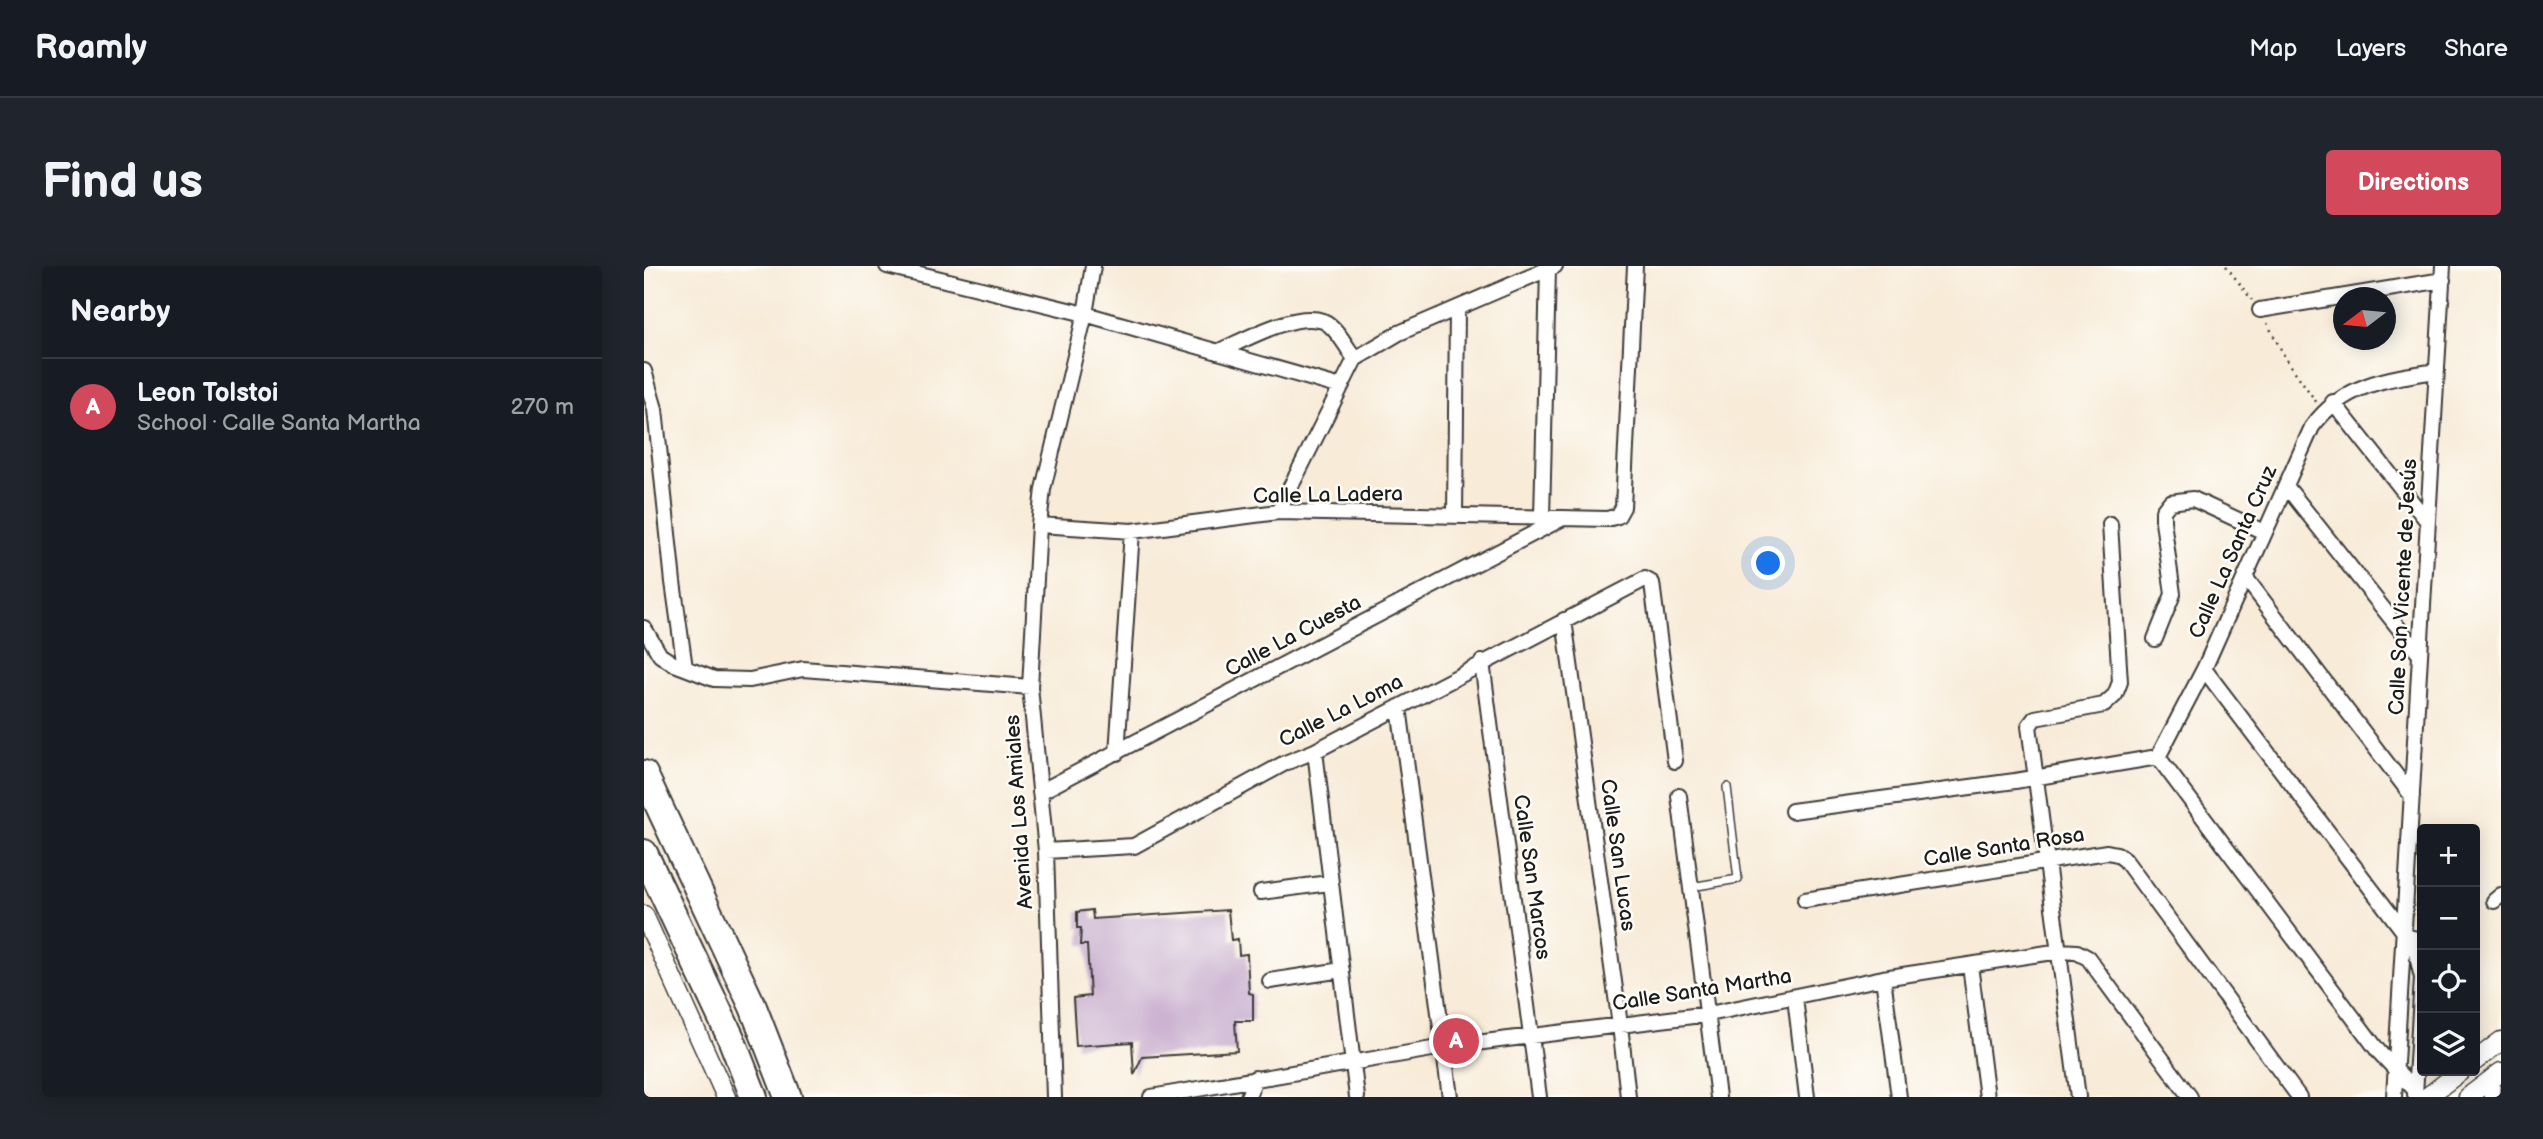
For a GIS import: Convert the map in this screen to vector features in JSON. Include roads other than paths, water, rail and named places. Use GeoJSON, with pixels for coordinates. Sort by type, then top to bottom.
{"type":"FeatureCollection","features":[{"type":"Feature","properties":{"kind":"highway"},"geometry":{"type":"LineString","coordinates":[[644,774],[752,1007],[788,1097]]}},
{"type":"Feature","properties":{"kind":"highway"},"geometry":{"type":"LineString","coordinates":[[644,853],[731,1038],[754,1097]]}},
{"type":"Feature","properties":{"kind":"highway"},"geometry":{"type":"LineString","coordinates":[[752,1007],[772,1031],[803,1097]]}},
{"type":"Feature","properties":{"kind":"street"},"geometry":{"type":"LineString","coordinates":[[887,266],[1085,314],[1341,387]]}},
{"type":"Feature","properties":{"kind":"street","name":"Avenida Los Amiales"},"geometry":{"type":"LineString","coordinates":[[1054,1097],[1046,851],[1030,687],[1043,489],[1085,314],[1093,266]]}},
{"type":"Feature","properties":{"kind":"street","name":"Calle La Ladera"},"geometry":{"type":"LineString","coordinates":[[1039,525],[1132,531],[1278,512],[1607,519],[1618,516],[1623,507],[1635,266]]}},
{"type":"Feature","properties":{"kind":"street"},"geometry":{"type":"LineString","coordinates":[[1278,512],[1355,359],[1399,333],[1552,268],[1542,517]]}},
{"type":"Feature","properties":{"kind":"street"},"geometry":{"type":"LineString","coordinates":[[2260,310],[2443,273]]}},
{"type":"Feature","properties":{"kind":"street","name":"Calle San Vicente de Jesús"},"geometry":{"type":"LineString","coordinates":[[2394,1097],[2443,273]]}},
{"type":"Feature","properties":{"kind":"street"},"geometry":{"type":"LineString","coordinates":[[1455,515],[1457,308]]}},
{"type":"Feature","properties":{"kind":"street"},"geometry":{"type":"LineString","coordinates":[[1217,352],[1286,323],[1306,320],[1323,321],[1332,328],[1355,359]]}},
{"type":"Feature","properties":{"kind":"street"},"geometry":{"type":"LineString","coordinates":[[2428,522],[2328,407],[2362,387],[2405,375],[2437,371]]}},
{"type":"Feature","properties":{"kind":"street"},"geometry":{"type":"LineString","coordinates":[[644,372],[655,409],[685,668]]}},
{"type":"Feature","properties":{"kind":"street","name":"Calle La Santa Cruz"},"geometry":{"type":"LineString","coordinates":[[2158,757],[2204,669],[2312,427],[2328,407]]}},
{"type":"Feature","properties":{"kind":"street"},"geometry":{"type":"LineString","coordinates":[[2286,486],[2420,656]]}},
{"type":"Feature","properties":{"kind":"street"},"geometry":{"type":"LineString","coordinates":[[2155,639],[2173,594],[2163,511],[2170,502],[2193,499],[2264,532]]}},
{"type":"Feature","properties":{"kind":"street","name":"Calle La Cuesta"},"geometry":{"type":"LineString","coordinates":[[1041,792],[1565,518]]}},
{"type":"Feature","properties":{"kind":"street"},"geometry":{"type":"LineString","coordinates":[[2078,1097],[2038,777],[2029,726],[2035,718],[2041,716],[2104,705],[2115,695],[2120,682],[2110,524]]}},
{"type":"Feature","properties":{"kind":"street"},"geometry":{"type":"LineString","coordinates":[[1117,752],[1132,531]]}},
{"type":"Feature","properties":{"kind":"street"},"geometry":{"type":"LineString","coordinates":[[2245,577],[2412,796]]}},
{"type":"Feature","properties":{"kind":"street","name":"Calle La Loma"},"geometry":{"type":"LineString","coordinates":[[1046,851],[1134,846],[1285,763],[1315,751],[1645,579],[1652,583],[1675,761]]}},
{"type":"Feature","properties":{"kind":"street","name":"Calle San Lucas"},"geometry":{"type":"LineString","coordinates":[[1564,620],[1628,1097]]}},
{"type":"Feature","properties":{"kind":"street"},"geometry":{"type":"LineString","coordinates":[[644,628],[660,655],[714,679],[750,680],[803,669],[1030,687]]}},
{"type":"Feature","properties":{"kind":"street","name":"Calle San Marcos"},"geometry":{"type":"LineString","coordinates":[[1482,662],[1539,1097]]}},
{"type":"Feature","properties":{"kind":"street"},"geometry":{"type":"LineString","coordinates":[[2204,669],[2404,932],[2416,944]]}},
{"type":"Feature","properties":{"kind":"street"},"geometry":{"type":"LineString","coordinates":[[1399,707],[1450,1097]]}},
{"type":"Feature","properties":{"kind":"street"},"geometry":{"type":"LineString","coordinates":[[1315,751],[1357,1097]]}},
{"type":"Feature","properties":{"kind":"street"},"geometry":{"type":"LineString","coordinates":[[1792,811],[2038,777],[2158,757],[2395,1070],[2419,1095],[2453,1076]]}},
{"type":"Feature","properties":{"kind":"street"},"geometry":{"type":"LineString","coordinates":[[1679,796],[1718,1097]]}},
{"type":"Feature","properties":{"kind":"street","name":"Calle Santa Rosa"},"geometry":{"type":"LineString","coordinates":[[1805,900],[2107,852],[2117,854],[2125,860],[2300,1097]]}},
{"type":"Feature","properties":{"kind":"street"},"geometry":{"type":"LineString","coordinates":[[1261,892],[1329,883]]}},
{"type":"Feature","properties":{"kind":"street","name":"Calle San Vicente de Jesús"},"geometry":{"type":"LineString","coordinates":[[2404,910],[2416,944],[2421,978],[2419,1095]]}},
{"type":"Feature","properties":{"kind":"street"},"geometry":{"type":"LineString","coordinates":[[644,915],[726,1097]]}},
{"type":"Feature","properties":{"kind":"street"},"geometry":{"type":"LineString","coordinates":[[644,932],[717,1097]]}},
{"type":"Feature","properties":{"kind":"street","name":"Calle Santa Martha"},"geometry":{"type":"LineString","coordinates":[[1150,1097],[1255,1079],[1353,1068],[1444,1047],[1709,1014],[1883,978],[2060,951],[2077,952],[2088,958],[2190,1097]]}},
{"type":"Feature","properties":{"kind":"street"},"geometry":{"type":"LineString","coordinates":[[1970,965],[1987,1097]]}},
{"type":"Feature","properties":{"kind":"street"},"geometry":{"type":"LineString","coordinates":[[1270,981],[1342,970]]}},
{"type":"Feature","properties":{"kind":"street"},"geometry":{"type":"LineString","coordinates":[[1883,978],[1899,1097]]}},
{"type":"Feature","properties":{"kind":"street"},"geometry":{"type":"LineString","coordinates":[[1795,998],[1807,1097]]}},
{"type":"Feature","properties":{"kind":"street"},"geometry":{"type":"LineString","coordinates":[[2480,1057],[2501,1041]]}},
{"type":"Feature","properties":{"kind":"street"},"geometry":{"type":"LineString","coordinates":[[1345,1097],[1353,1068]]}},
{"type":"Feature","properties":{"kind":"street"},"geometry":{"type":"LineString","coordinates":[[2468,1097],[2497,1075]]}},
{"type":"Feature","properties":{"kind":"street"},"geometry":{"type":"LineString","coordinates":[[2492,1097],[2497,1075]]}},
{"type":"Feature","properties":{"kind":"street"},"geometry":{"type":"LineString","coordinates":[[1248,1097],[1255,1079]]}},
{"type":"Feature","properties":{"kind":"lane"},"geometry":{"type":"LineString","coordinates":[[1691,887],[1738,879],[1727,787]]}},
{"type":"Feature","properties":{"kind":"place","name":"Leon Tolstoi"},"geometry":{"type":"Point","coordinates":[1456,1041]}}]}
